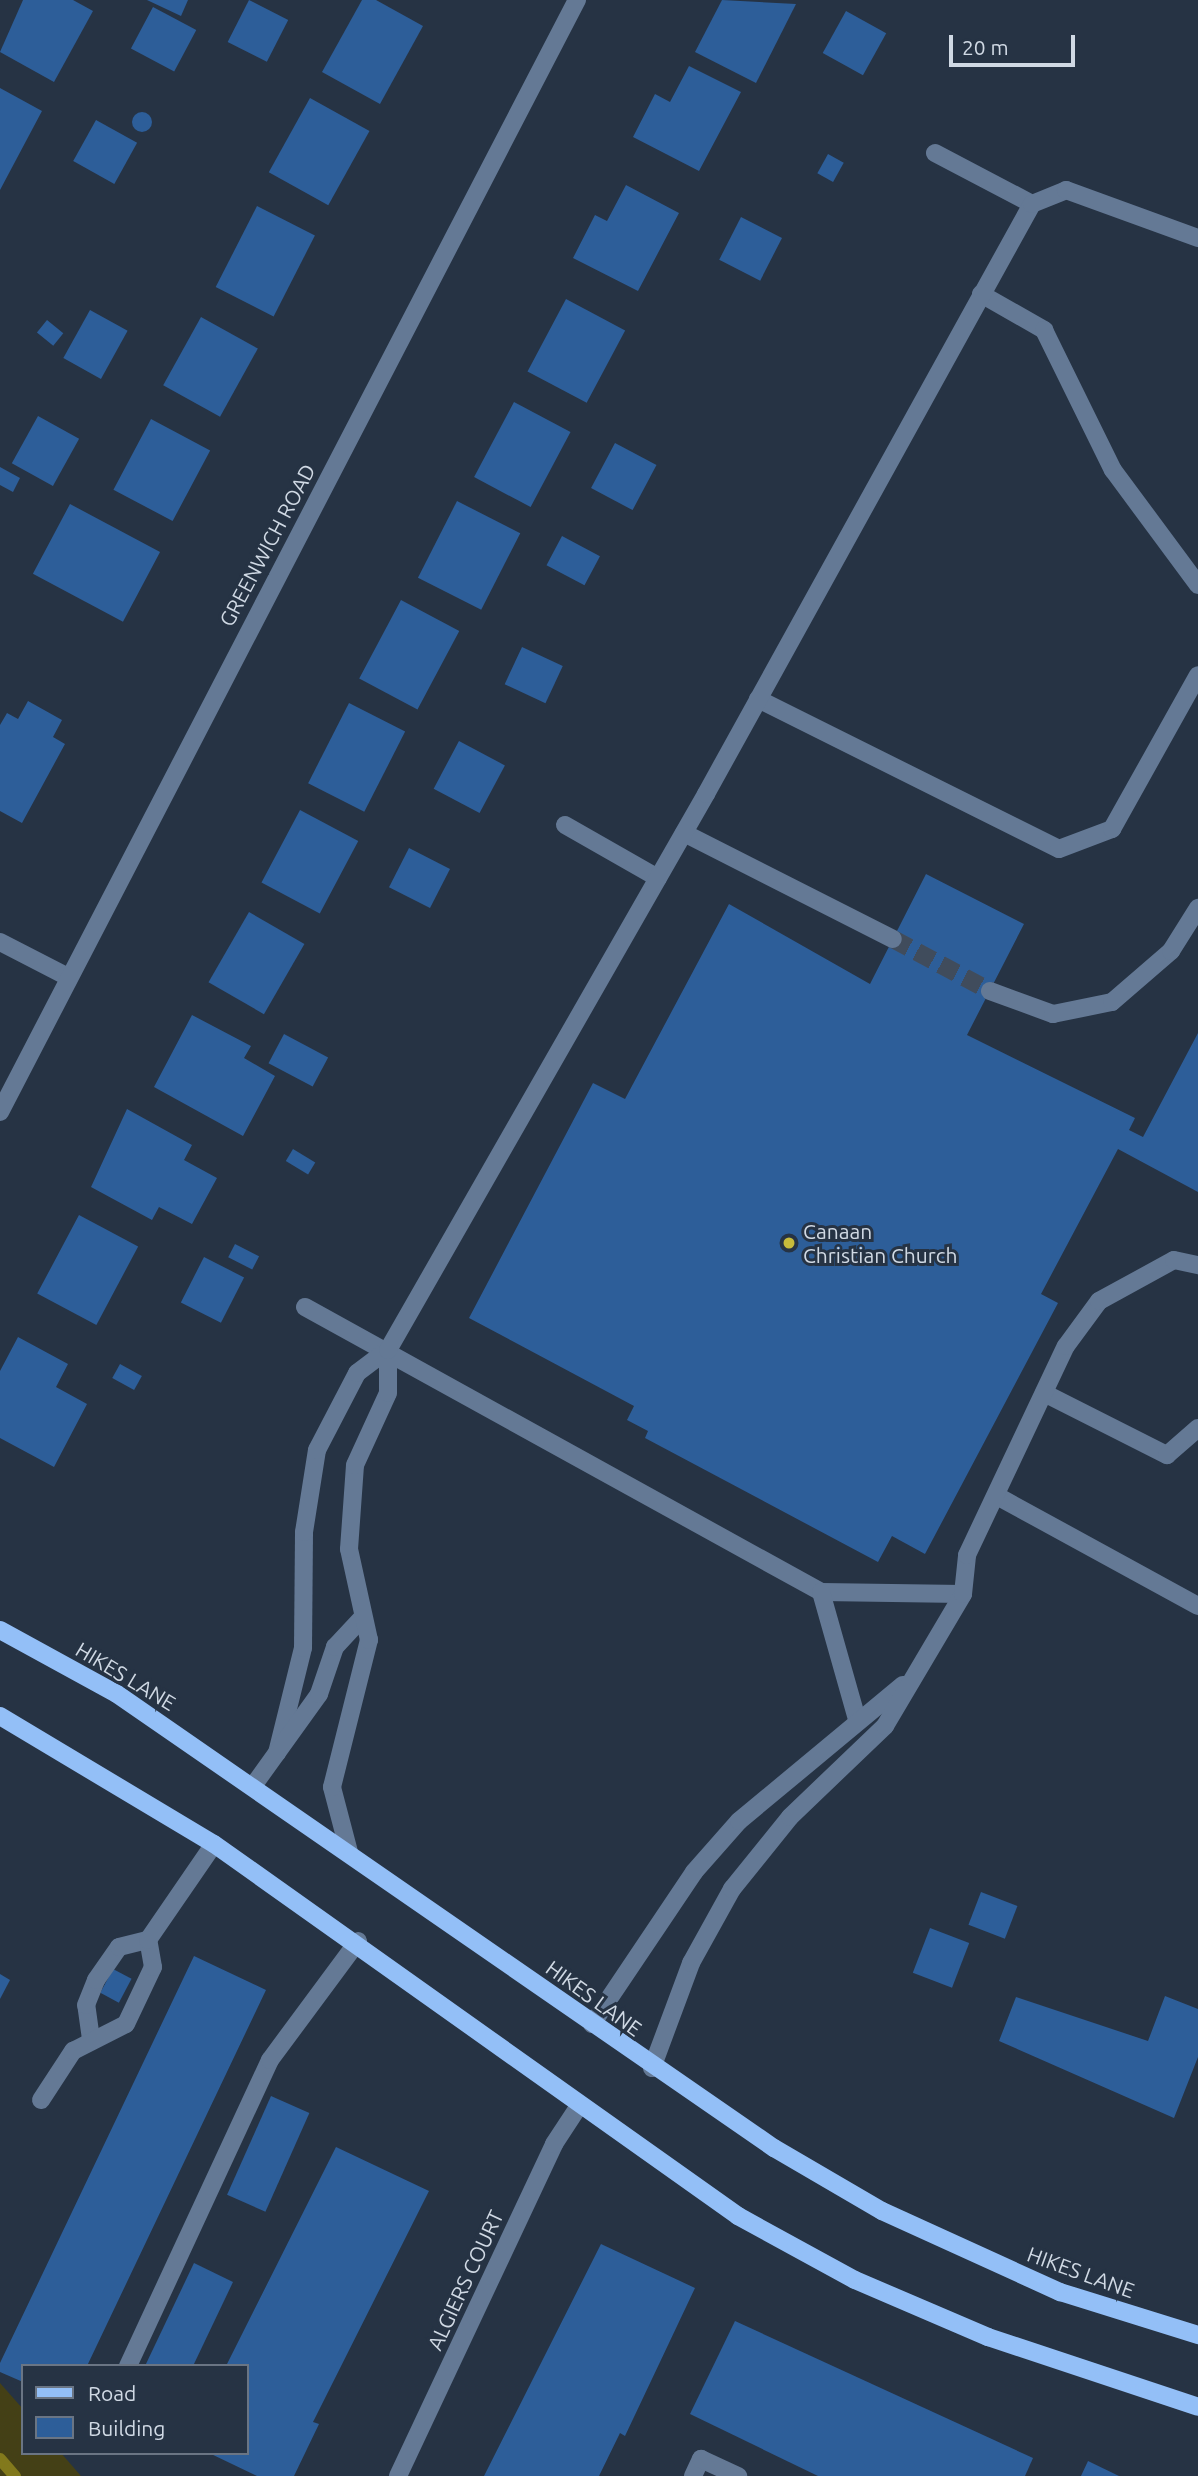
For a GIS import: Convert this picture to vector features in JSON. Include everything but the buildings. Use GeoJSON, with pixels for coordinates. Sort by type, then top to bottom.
{"type":"FeatureCollection","features":[{"type":"Feature","properties":{"kind":"main road","name":"HIKES LANE"},"geometry":{"type":"LineString","coordinates":[[0,1630],[117,1693],[349,1852],[652,2068],[882,2211],[1060,2292],[1198,2335]]}},
{"type":"Feature","properties":{"kind":"main road"},"geometry":{"type":"LineString","coordinates":[[0,1716],[214,1844],[358,1941],[579,2106],[738,2216],[855,2280],[988,2337],[1198,2407]]}},
{"type":"Feature","properties":{"kind":"street","name":"GREENWICH ROAD"},"geometry":{"type":"LineString","coordinates":[[0,1112],[577,0]]}},
{"type":"Feature","properties":{"kind":"street"},"geometry":{"type":"LineString","coordinates":[[935,153],[1032,204]]}},
{"type":"Feature","properties":{"kind":"street"},"geometry":{"type":"LineString","coordinates":[[277,1753],[303,1648],[304,1532],[317,1450],[357,1373],[388,1350],[684,833],[1032,204],[1066,190],[1198,238]]}},
{"type":"Feature","properties":{"kind":"street"},"geometry":{"type":"LineString","coordinates":[[981,294],[1044,330],[1113,470],[1158,539],[1198,586]]}},
{"type":"Feature","properties":{"kind":"street"},"geometry":{"type":"LineString","coordinates":[[758,699],[1059,849],[1112,829],[1198,675]]}},
{"type":"Feature","properties":{"kind":"street"},"geometry":{"type":"LineString","coordinates":[[565,825],[658,878]]}},
{"type":"Feature","properties":{"kind":"street"},"geometry":{"type":"LineString","coordinates":[[684,833],[893,939]]}},
{"type":"Feature","properties":{"kind":"street"},"geometry":{"type":"LineString","coordinates":[[990,991],[1053,1014],[1112,1002],[1171,951],[1198,908]]}},
{"type":"Feature","properties":{"kind":"street"},"geometry":{"type":"LineString","coordinates":[[0,942],[68,977]]}},
{"type":"Feature","properties":{"kind":"street"},"geometry":{"type":"LineString","coordinates":[[652,2068],[691,1963],[732,1889],[790,1817],[859,1757],[885,1726],[906,1683],[963,1594],[967,1555],[1044,1393],[1099,1301],[1174,1260],[1198,1265]]}},
{"type":"Feature","properties":{"kind":"street"},"geometry":{"type":"LineString","coordinates":[[305,1307],[388,1350],[821,1592],[963,1594]]}},
{"type":"Feature","properties":{"kind":"street"},"geometry":{"type":"LineString","coordinates":[[349,1852],[332,1787],[366,1672],[369,1640],[361,1619],[349,1549],[355,1465],[388,1393],[388,1350]]}},
{"type":"Feature","properties":{"kind":"street"},"geometry":{"type":"LineString","coordinates":[[1044,1393],[1167,1455],[1198,1428]]}},
{"type":"Feature","properties":{"kind":"street"},"geometry":{"type":"LineString","coordinates":[[997,1496],[1198,1606]]}},
{"type":"Feature","properties":{"kind":"street"},"geometry":{"type":"LineString","coordinates":[[821,1592],[857,1719]]}},
{"type":"Feature","properties":{"kind":"street"},"geometry":{"type":"LineString","coordinates":[[253,1786],[319,1694],[335,1647],[361,1619]]}},
{"type":"Feature","properties":{"kind":"street"},"geometry":{"type":"LineString","coordinates":[[592,2024],[694,1872],[739,1821],[857,1719],[906,1683]]}},
{"type":"Feature","properties":{"kind":"street"},"geometry":{"type":"LineString","coordinates":[[92,2039],[86,2005],[96,1980],[119,1947],[148,1940],[214,1844]]}},
{"type":"Feature","properties":{"kind":"street"},"geometry":{"type":"LineString","coordinates":[[41,2100],[55,2070],[92,2039],[113,2035],[137,2005],[153,1967],[148,1940]]}},
{"type":"Feature","properties":{"kind":"street"},"geometry":{"type":"LineString","coordinates":[[129,2364],[270,2060],[358,1941]]}},
{"type":"Feature","properties":{"kind":"street","name":"ALGIERS COURT"},"geometry":{"type":"LineString","coordinates":[[398,2476],[554,2144],[579,2106]]}},
{"type":"Feature","properties":{"kind":"street"},"geometry":{"type":"LineString","coordinates":[[693,2476],[701,2459],[738,2476]]}},
{"type":"Feature","properties":{"kind":"shaded area"},"geometry":{"type":"Polygon","coordinates":[[[0,2383],[21,2407],[21,2455],[63,2455],[81,2476],[0,2476],[0,2383]]]}},
{"type":"Feature","properties":{"kind":"waterway"},"geometry":{"type":"LineString","coordinates":[[0,2459],[15,2476]]}},
{"type":"Feature","properties":{"kind":"tunnel"},"geometry":{"type":"LineString","coordinates":[[893,939],[990,991]]}},
{"type":"Feature","properties":{"kind":"place","name":"Canaan Christian Church"},"geometry":{"type":"Point","coordinates":[789,1243]}}]}
